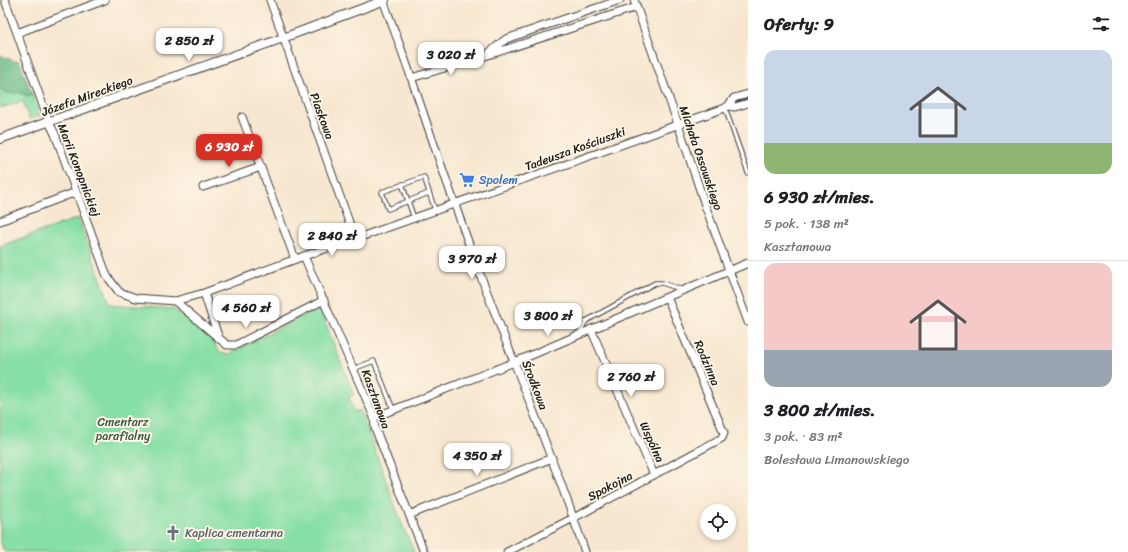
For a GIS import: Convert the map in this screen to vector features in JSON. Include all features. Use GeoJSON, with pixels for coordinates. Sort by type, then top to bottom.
{"type":"FeatureCollection","features":[{"type":"Feature","properties":{"kind":"street","name":"Marii Konopnickiej"},"geometry":{"type":"LineString","coordinates":[[5,0],[107,276],[119,292],[136,298],[174,301],[204,293]]}},
{"type":"Feature","properties":{"kind":"street"},"geometry":{"type":"LineString","coordinates":[[17,33],[105,0]]}},
{"type":"Feature","properties":{"kind":"street","name":"Piaskowa"},"geometry":{"type":"LineString","coordinates":[[270,0],[355,239]]}},
{"type":"Feature","properties":{"kind":"street","name":"Józefa Mireckiego"},"geometry":{"type":"LineString","coordinates":[[0,140],[384,0]]}},
{"type":"Feature","properties":{"kind":"street","name":"Środkowa"},"geometry":{"type":"LineString","coordinates":[[384,0],[454,204],[552,458],[585,552]]}},
{"type":"Feature","properties":{"kind":"street"},"geometry":{"type":"LineString","coordinates":[[485,56],[506,39],[620,0]]}},
{"type":"Feature","properties":{"kind":"street"},"geometry":{"type":"LineString","coordinates":[[411,78],[485,56],[636,3]]}},
{"type":"Feature","properties":{"kind":"street","name":"Michała Ossowskiego"},"geometry":{"type":"LineString","coordinates":[[636,3],[705,205],[748,322]]}},
{"type":"Feature","properties":{"kind":"street","name":"Tadeusza Kościuszki"},"geometry":{"type":"LineString","coordinates":[[727,107],[734,98],[748,94]]}},
{"type":"Feature","properties":{"kind":"street","name":"Tadeusza Kościuszki"},"geometry":{"type":"LineString","coordinates":[[204,293],[295,259],[678,124],[727,107],[735,107],[748,103]]}},
{"type":"Feature","properties":{"kind":"street"},"geometry":{"type":"LineString","coordinates":[[242,117],[295,259]]}},
{"type":"Feature","properties":{"kind":"street"},"geometry":{"type":"LineString","coordinates":[[203,187],[261,167]]}},
{"type":"Feature","properties":{"kind":"street"},"geometry":{"type":"LineString","coordinates":[[0,221],[76,192]]}},
{"type":"Feature","properties":{"kind":"street","name":"Kasztanowa"},"geometry":{"type":"LineString","coordinates":[[304,256],[374,418],[375,428],[424,552]]}},
{"type":"Feature","properties":{"kind":"street"},"geometry":{"type":"LineString","coordinates":[[374,418],[514,362],[748,264]]}},
{"type":"Feature","properties":{"kind":"street"},"geometry":{"type":"LineString","coordinates":[[204,293],[219,340]]}},
{"type":"Feature","properties":{"kind":"street","name":"Rodzinna"},"geometry":{"type":"LineString","coordinates":[[667,297],[724,433],[722,438]]}},
{"type":"Feature","properties":{"kind":"street"},"geometry":{"type":"LineString","coordinates":[[174,301],[219,340],[227,345],[236,345],[324,300]]}},
{"type":"Feature","properties":{"kind":"street","name":"Wspólna"},"geometry":{"type":"LineString","coordinates":[[591,329],[654,475]]}},
{"type":"Feature","properties":{"kind":"street","name":"Spokojna"},"geometry":{"type":"LineString","coordinates":[[507,552],[574,518],[722,438]]}},
{"type":"Feature","properties":{"kind":"street"},"geometry":{"type":"LineString","coordinates":[[409,514],[552,458]]}},
{"type":"Feature","properties":{"kind":"lane"},"geometry":{"type":"LineString","coordinates":[[727,107],[748,172]]}},
{"type":"Feature","properties":{"kind":"lane"},"geometry":{"type":"LineString","coordinates":[[430,193],[388,209],[382,192],[424,176],[430,193],[435,210]]}},
{"type":"Feature","properties":{"kind":"lane"},"geometry":{"type":"LineString","coordinates":[[402,184],[414,218]]}},
{"type":"Feature","properties":{"kind":"lane"},"geometry":{"type":"LineString","coordinates":[[578,335],[586,321],[655,283],[672,285],[684,290]]}},
{"type":"Feature","properties":{"kind":"lane"},"geometry":{"type":"LineString","coordinates":[[353,369],[374,361],[393,410]]}},
{"type":"Feature","properties":{"kind":"green space"},"geometry":{"type":"Polygon","coordinates":[[[0,55],[14,61],[19,61],[32,94],[27,96],[20,92],[9,93],[0,88],[0,55]]]}},
{"type":"Feature","properties":{"kind":"green space"},"geometry":{"type":"Polygon","coordinates":[[[0,88],[5,93],[20,92],[27,96],[32,94],[40,116],[29,119],[23,101],[0,108],[0,88]]]}},
{"type":"Feature","properties":{"kind":"green space","name":"Cmentarz parafialny"},"geometry":{"type":"Polygon","coordinates":[[[78,218],[110,304],[174,309],[210,337],[219,352],[227,355],[319,307],[354,395],[349,397],[354,412],[360,410],[401,522],[414,552],[5,552],[0,542],[0,246],[78,218]]]}},
{"type":"Feature","properties":{"kind":"place","name":"Spolem"},"geometry":{"type":"Point","coordinates":[467,180]}},
{"type":"Feature","properties":{"kind":"place","name":"Kaplica cmentarna"},"geometry":{"type":"Point","coordinates":[173,533]}}]}
